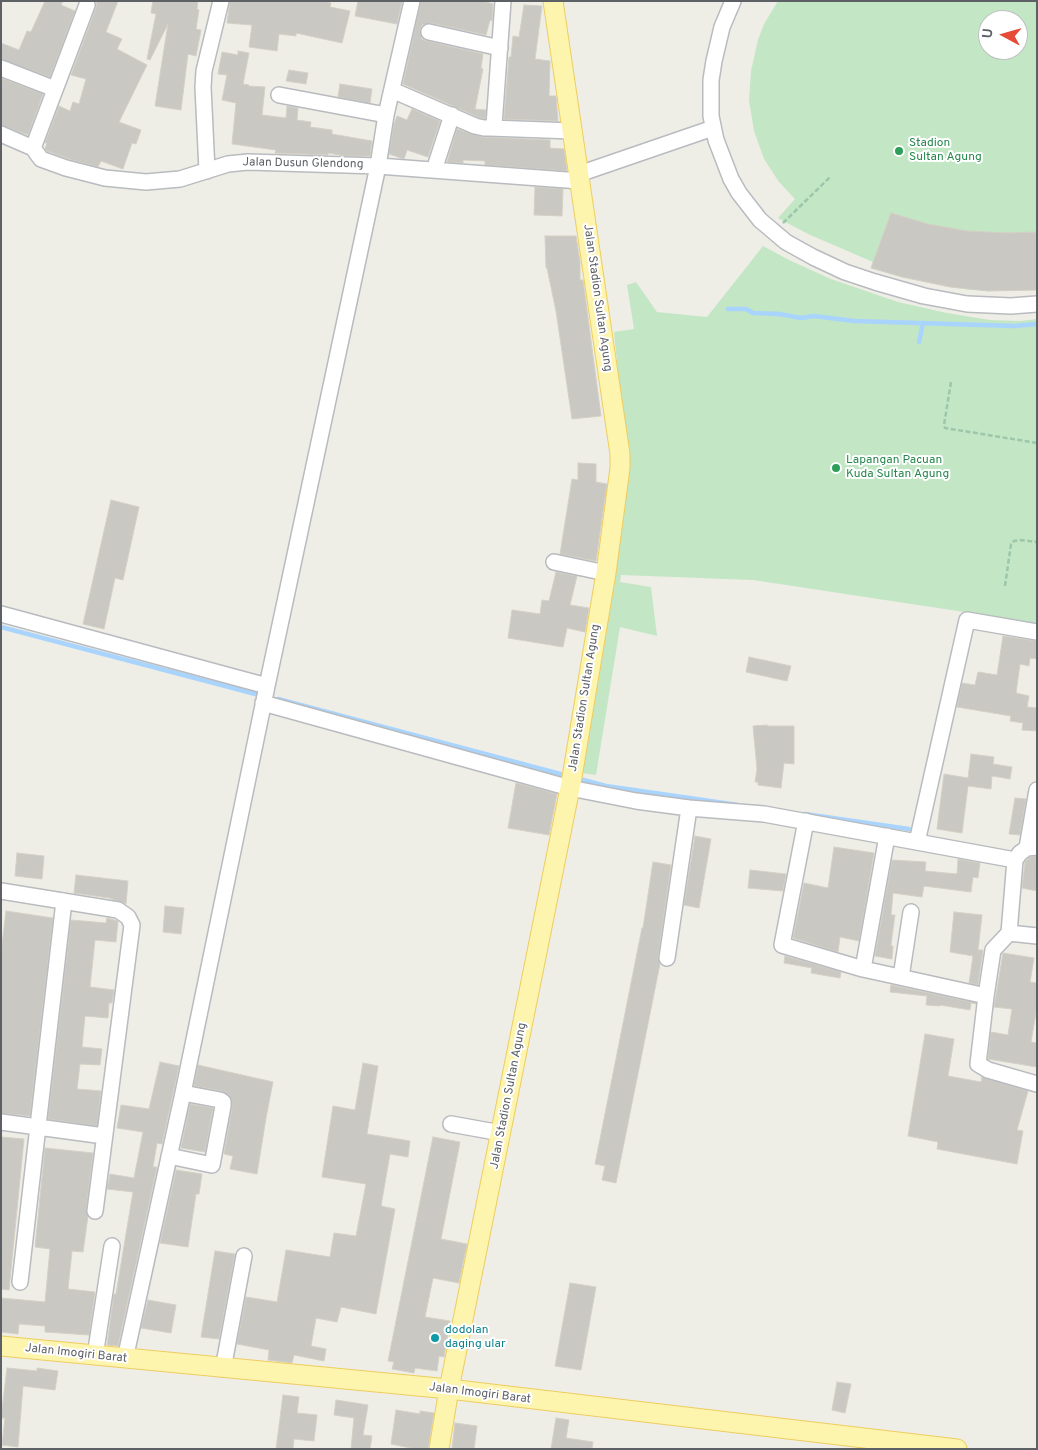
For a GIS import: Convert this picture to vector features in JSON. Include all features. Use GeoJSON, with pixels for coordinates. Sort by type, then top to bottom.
{"type":"FeatureCollection","features":[{"type":"Feature","properties":{"kind":"main road","name":"Jalan Stadion Sultan Agung"},"geometry":{"type":"LineString","coordinates":[[439,1449],[448,1389],[571,781],[606,573],[619,481],[620,454],[553,1]]}},
{"type":"Feature","properties":{"kind":"main road","name":"Jalan Imogiri Barat"},"geometry":{"type":"LineString","coordinates":[[1,1346],[223,1369],[448,1389],[957,1449]]}},
{"type":"Feature","properties":{"kind":"street"},"geometry":{"type":"LineString","coordinates":[[206,171],[204,71],[221,1]]}},
{"type":"Feature","properties":{"kind":"street"},"geometry":{"type":"LineString","coordinates":[[125,1359],[183,1093],[265,695],[378,166],[386,115],[412,1]]}},
{"type":"Feature","properties":{"kind":"street"},"geometry":{"type":"LineString","coordinates":[[490,128],[494,125],[496,110],[503,1]]}},
{"type":"Feature","properties":{"kind":"street"},"geometry":{"type":"LineString","coordinates":[[733,1],[722,27],[714,61],[710,99],[713,128],[725,165],[739,193],[773,233],[829,265],[875,282],[924,296],[989,306],[1037,304]]}},
{"type":"Feature","properties":{"kind":"street"},"geometry":{"type":"LineString","coordinates":[[33,148],[84,3]]}},
{"type":"Feature","properties":{"kind":"street"},"geometry":{"type":"LineString","coordinates":[[430,32],[500,48]]}},
{"type":"Feature","properties":{"kind":"street"},"geometry":{"type":"LineString","coordinates":[[1,68],[55,89]]}},
{"type":"Feature","properties":{"kind":"street"},"geometry":{"type":"LineString","coordinates":[[392,90],[475,126],[484,128],[573,130]]}},
{"type":"Feature","properties":{"kind":"street"},"geometry":{"type":"LineString","coordinates":[[278,95],[386,115]]}},
{"type":"Feature","properties":{"kind":"street"},"geometry":{"type":"LineString","coordinates":[[434,170],[452,116]]}},
{"type":"Feature","properties":{"kind":"street"},"geometry":{"type":"LineString","coordinates":[[580,178],[713,128]]}},
{"type":"Feature","properties":{"kind":"street","name":"Jalan Dusun Glendong"},"geometry":{"type":"LineString","coordinates":[[1,134],[33,148],[41,159],[66,168],[105,178],[146,182],[180,179],[228,164],[248,162],[378,166],[580,178]]}},
{"type":"Feature","properties":{"kind":"street"},"geometry":{"type":"LineString","coordinates":[[554,562],[606,573]]}},
{"type":"Feature","properties":{"kind":"street"},"geometry":{"type":"LineString","coordinates":[[1,614],[265,695],[636,801],[689,808],[764,814],[1015,860]]}},
{"type":"Feature","properties":{"kind":"street"},"geometry":{"type":"LineString","coordinates":[[918,842],[967,620],[1037,632]]}},
{"type":"Feature","properties":{"kind":"street"},"geometry":{"type":"LineString","coordinates":[[1037,790],[1032,848],[1020,853],[1015,860],[1009,933],[993,950],[978,1064],[988,1070],[1037,1084]]}},
{"type":"Feature","properties":{"kind":"street"},"geometry":{"type":"LineString","coordinates":[[667,958],[689,808]]}},
{"type":"Feature","properties":{"kind":"street"},"geometry":{"type":"LineString","coordinates":[[806,821],[782,945],[863,969],[986,996]]}},
{"type":"Feature","properties":{"kind":"street"},"geometry":{"type":"LineString","coordinates":[[863,969],[886,836]]}},
{"type":"Feature","properties":{"kind":"street"},"geometry":{"type":"LineString","coordinates":[[1,891],[118,910],[128,916],[132,925],[95,1211]]}},
{"type":"Feature","properties":{"kind":"street"},"geometry":{"type":"LineString","coordinates":[[20,1282],[64,901]]}},
{"type":"Feature","properties":{"kind":"street"},"geometry":{"type":"LineString","coordinates":[[901,977],[911,912]]}},
{"type":"Feature","properties":{"kind":"street"},"geometry":{"type":"LineString","coordinates":[[1009,933],[1037,936]]}},
{"type":"Feature","properties":{"kind":"street"},"geometry":{"type":"LineString","coordinates":[[169,1156],[212,1165],[223,1102],[183,1093]]}},
{"type":"Feature","properties":{"kind":"street"},"geometry":{"type":"LineString","coordinates":[[1,1122],[104,1136]]}},
{"type":"Feature","properties":{"kind":"street"},"geometry":{"type":"LineString","coordinates":[[451,1124],[501,1133]]}},
{"type":"Feature","properties":{"kind":"street"},"geometry":{"type":"LineString","coordinates":[[95,1356],[112,1246]]}},
{"type":"Feature","properties":{"kind":"street"},"geometry":{"type":"LineString","coordinates":[[223,1369],[244,1256]]}},
{"type":"Feature","properties":{"kind":"path"},"geometry":{"type":"LineString","coordinates":[[773,233],[830,177]]}},
{"type":"Feature","properties":{"kind":"path"},"geometry":{"type":"LineString","coordinates":[[951,382],[945,428],[1037,443]]}},
{"type":"Feature","properties":{"kind":"path"},"geometry":{"type":"LineString","coordinates":[[1005,586],[1011,544],[1014,541],[1021,540],[1037,542]]}},
{"type":"Feature","properties":{"kind":"green space","name":"Stadion Sultan Agung"},"geometry":{"type":"Polygon","coordinates":[[[778,1],[1037,1],[1037,290],[969,290],[902,277],[871,268],[873,262],[808,234],[778,218],[795,199],[779,182],[764,159],[754,131],[749,100],[751,71],[758,40],[764,24],[778,1]]]}},
{"type":"Feature","properties":{"kind":"green space","name":"Lapangan Pacuan Kuda Sultan Agung"},"geometry":{"type":"Polygon","coordinates":[[[763,246],[831,279],[898,302],[990,320],[1020,321],[1037,319],[1037,623],[753,580],[621,575],[620,582],[651,587],[657,636],[620,627],[596,775],[582,773],[628,471],[614,332],[634,329],[627,285],[636,282],[657,312],[707,317],[763,246]]]}},
{"type":"Feature","properties":{"kind":"building"},"geometry":{"type":"Polygon","coordinates":[[[45,1],[63,1],[61,5],[75,11],[50,77],[1,59],[1,43],[19,50],[27,31],[31,32],[45,1]]]}},
{"type":"Feature","properties":{"kind":"building"},"geometry":{"type":"Polygon","coordinates":[[[97,1],[118,1],[106,32],[122,39],[117,49],[147,65],[119,122],[141,130],[136,144],[132,143],[123,169],[101,161],[98,167],[69,159],[45,149],[47,143],[45,143],[59,106],[70,111],[73,102],[79,104],[86,79],[71,75],[97,1]]]}},
{"type":"Feature","properties":{"kind":"building"},"geometry":{"type":"Polygon","coordinates":[[[153,1],[198,1],[197,9],[199,10],[196,29],[201,30],[196,56],[188,54],[181,110],[155,106],[168,24],[150,60],[147,59],[156,14],[151,13],[153,1]]]}},
{"type":"Feature","properties":{"kind":"building"},"geometry":{"type":"Polygon","coordinates":[[[230,1],[325,1],[331,3],[330,7],[350,11],[342,43],[296,33],[296,36],[279,34],[277,51],[249,47],[252,25],[227,23],[230,1]]]}},
{"type":"Feature","properties":{"kind":"building"},"geometry":{"type":"Polygon","coordinates":[[[358,1],[402,1],[397,24],[355,16],[358,1]]]}},
{"type":"Feature","properties":{"kind":"building"},"geometry":{"type":"Polygon","coordinates":[[[421,1],[483,1],[493,4],[492,21],[490,20],[486,35],[431,23],[422,25],[420,30],[422,39],[427,41],[483,54],[481,68],[483,69],[475,109],[486,110],[485,119],[403,84],[421,1]]]}},
{"type":"Feature","properties":{"kind":"building"},"geometry":{"type":"Polygon","coordinates":[[[524,5],[542,6],[535,59],[550,61],[549,96],[556,96],[558,121],[504,119],[509,57],[511,57],[513,36],[519,37],[524,5]]]}},
{"type":"Feature","properties":{"kind":"building"},"geometry":{"type":"Polygon","coordinates":[[[238,51],[249,53],[243,84],[265,87],[262,115],[286,118],[287,106],[298,108],[297,120],[311,122],[310,127],[332,130],[332,134],[372,141],[370,156],[345,156],[328,153],[328,155],[275,153],[276,150],[232,144],[236,103],[222,100],[227,75],[218,74],[222,52],[238,55],[238,51]]]}},
{"type":"Feature","properties":{"kind":"building"},"geometry":{"type":"Polygon","coordinates":[[[289,70],[308,73],[306,84],[286,81],[289,70]]]}},
{"type":"Feature","properties":{"kind":"building"},"geometry":{"type":"Polygon","coordinates":[[[1,78],[43,94],[28,135],[1,125],[1,78]]]}},
{"type":"Feature","properties":{"kind":"building"},"geometry":{"type":"Polygon","coordinates":[[[340,84],[372,89],[370,103],[338,97],[340,84]]]}},
{"type":"Feature","properties":{"kind":"building"},"geometry":{"type":"Polygon","coordinates":[[[412,109],[440,121],[428,157],[407,150],[404,159],[389,154],[397,116],[407,120],[412,109]]]}},
{"type":"Feature","properties":{"kind":"building"},"geometry":{"type":"Polygon","coordinates":[[[457,129],[482,137],[550,140],[550,148],[564,149],[567,171],[485,165],[485,161],[463,160],[463,163],[447,162],[457,129]]]}},
{"type":"Feature","properties":{"kind":"building"},"geometry":{"type":"Polygon","coordinates":[[[535,187],[563,189],[562,216],[534,215],[535,187]]]}},
{"type":"Feature","properties":{"kind":"building"},"geometry":{"type":"Polygon","coordinates":[[[891,213],[928,224],[967,231],[1037,232],[1037,290],[988,291],[950,287],[902,277],[871,268],[891,213]]]}},
{"type":"Feature","properties":{"kind":"building"},"geometry":{"type":"Polygon","coordinates":[[[545,236],[576,236],[580,262],[580,280],[583,280],[601,416],[572,419],[556,311],[546,268],[545,236]]]}},
{"type":"Feature","properties":{"kind":"building"},"geometry":{"type":"Polygon","coordinates":[[[578,463],[596,464],[596,482],[607,484],[596,561],[560,554],[572,479],[578,480],[578,463]]]}},
{"type":"Feature","properties":{"kind":"building"},"geometry":{"type":"Polygon","coordinates":[[[111,500],[139,507],[123,580],[115,578],[104,629],[83,624],[111,500]]]}},
{"type":"Feature","properties":{"kind":"building"},"geometry":{"type":"Polygon","coordinates":[[[556,572],[577,576],[570,605],[589,608],[585,632],[567,628],[563,647],[508,638],[512,610],[540,614],[542,600],[549,601],[556,572]]]}},
{"type":"Feature","properties":{"kind":"building"},"geometry":{"type":"Polygon","coordinates":[[[1003,636],[1037,641],[1037,659],[1030,658],[1029,666],[1020,664],[1016,693],[1029,696],[1027,707],[1037,708],[1037,731],[1022,730],[1023,723],[1010,721],[1011,716],[957,707],[962,683],[975,685],[978,672],[997,675],[1003,636]]]}},
{"type":"Feature","properties":{"kind":"building"},"geometry":{"type":"Polygon","coordinates":[[[749,657],[791,666],[787,681],[746,672],[749,657]]]}},
{"type":"Feature","properties":{"kind":"building"},"geometry":{"type":"Polygon","coordinates":[[[753,726],[794,726],[794,764],[784,763],[781,788],[758,785],[758,782],[755,782],[757,769],[753,726]]]}},
{"type":"Feature","properties":{"kind":"building"},"geometry":{"type":"Polygon","coordinates":[[[971,754],[994,757],[993,764],[1012,767],[1010,779],[992,776],[991,789],[968,786],[962,833],[937,829],[944,774],[968,778],[971,754]]]}},
{"type":"Feature","properties":{"kind":"building"},"geometry":{"type":"Polygon","coordinates":[[[516,783],[557,794],[549,835],[508,828],[516,783]]]}},
{"type":"Feature","properties":{"kind":"building"},"geometry":{"type":"Polygon","coordinates":[[[1015,798],[1026,799],[1020,835],[1009,834],[1015,798]]]}},
{"type":"Feature","properties":{"kind":"building"},"geometry":{"type":"Polygon","coordinates":[[[695,836],[711,839],[699,908],[684,905],[695,836]]]}},
{"type":"Feature","properties":{"kind":"building"},"geometry":{"type":"Polygon","coordinates":[[[834,847],[874,853],[859,941],[840,937],[838,952],[793,938],[804,883],[828,888],[834,847]]]}},
{"type":"Feature","properties":{"kind":"building"},"geometry":{"type":"Polygon","coordinates":[[[17,853],[44,856],[42,879],[15,876],[17,853]]]}},
{"type":"Feature","properties":{"kind":"building"},"geometry":{"type":"Polygon","coordinates":[[[1037,856],[1037,891],[1022,888],[1025,862],[1030,857],[1037,856]]]}},
{"type":"Feature","properties":{"kind":"building"},"geometry":{"type":"Polygon","coordinates":[[[958,859],[980,863],[978,878],[973,877],[971,892],[924,886],[922,897],[893,893],[891,915],[895,915],[891,946],[893,946],[892,959],[875,956],[892,860],[926,862],[925,871],[957,874],[958,859]]]}},
{"type":"Feature","properties":{"kind":"building"},"geometry":{"type":"Polygon","coordinates":[[[653,862],[671,865],[658,957],[660,964],[616,1183],[602,1180],[605,1166],[595,1164],[643,928],[653,862]]]}},
{"type":"Feature","properties":{"kind":"building"},"geometry":{"type":"Polygon","coordinates":[[[750,870],[786,874],[783,891],[748,888],[750,870]]]}},
{"type":"Feature","properties":{"kind":"building"},"geometry":{"type":"Polygon","coordinates":[[[76,875],[128,881],[126,904],[109,898],[74,893],[76,875]]]}},
{"type":"Feature","properties":{"kind":"building"},"geometry":{"type":"Polygon","coordinates":[[[165,906],[184,908],[181,934],[163,932],[165,906]]]}},
{"type":"Feature","properties":{"kind":"building"},"geometry":{"type":"Polygon","coordinates":[[[6,911],[53,918],[30,1116],[1,1113],[1,953],[6,911]]]}},
{"type":"Feature","properties":{"kind":"building"},"geometry":{"type":"Polygon","coordinates":[[[954,912],[982,915],[978,950],[983,950],[978,985],[969,983],[973,956],[950,952],[954,912]]]}},
{"type":"Feature","properties":{"kind":"building"},"geometry":{"type":"Polygon","coordinates":[[[107,918],[118,921],[116,942],[95,940],[90,987],[114,990],[112,1003],[109,1003],[108,1018],[85,1016],[82,1047],[102,1049],[100,1065],[80,1064],[77,1089],[101,1091],[97,1126],[48,1119],[71,920],[106,923],[107,918]]]}},
{"type":"Feature","properties":{"kind":"building"},"geometry":{"type":"Polygon","coordinates":[[[1003,953],[1034,958],[1030,982],[1037,983],[1037,1007],[1031,1042],[1037,1043],[1037,1067],[988,1059],[991,1032],[1008,1035],[1012,1009],[994,1007],[1003,953]]]}},
{"type":"Feature","properties":{"kind":"building"},"geometry":{"type":"Polygon","coordinates":[[[785,956],[841,972],[840,978],[811,973],[812,968],[784,963],[785,956]]]}},
{"type":"Feature","properties":{"kind":"building"},"geometry":{"type":"Polygon","coordinates":[[[891,985],[976,1004],[971,1003],[970,1010],[940,1005],[926,1005],[927,996],[890,992],[891,985]]]}},
{"type":"Feature","properties":{"kind":"building"},"geometry":{"type":"Polygon","coordinates":[[[925,1034],[954,1039],[948,1076],[981,1082],[982,1077],[1028,1091],[1017,1130],[1023,1131],[1017,1164],[937,1149],[938,1142],[908,1136],[925,1034]]]}},
{"type":"Feature","properties":{"kind":"building"},"geometry":{"type":"Polygon","coordinates":[[[160,1062],[179,1066],[162,1144],[157,1143],[153,1167],[157,1167],[118,1346],[107,1345],[114,1294],[116,1294],[133,1192],[107,1189],[110,1174],[134,1178],[143,1132],[117,1128],[121,1105],[149,1109],[160,1062]]]}},
{"type":"Feature","properties":{"kind":"building"},"geometry":{"type":"Polygon","coordinates":[[[363,1063],[378,1066],[367,1134],[410,1141],[408,1157],[390,1154],[381,1206],[395,1209],[376,1314],[341,1307],[337,1322],[316,1318],[311,1346],[326,1349],[324,1361],[294,1355],[292,1363],[268,1360],[269,1350],[237,1344],[246,1297],[277,1302],[286,1250],[330,1257],[334,1233],[356,1236],[366,1184],[322,1177],[333,1106],[355,1110],[363,1063]]]}},
{"type":"Feature","properties":{"kind":"building"},"geometry":{"type":"Polygon","coordinates":[[[198,1065],[273,1082],[257,1174],[230,1169],[233,1156],[224,1154],[232,1108],[231,1098],[222,1091],[194,1086],[198,1065]]]}},
{"type":"Feature","properties":{"kind":"building"},"geometry":{"type":"Polygon","coordinates":[[[190,1104],[213,1108],[205,1152],[181,1148],[190,1104]]]}},
{"type":"Feature","properties":{"kind":"building"},"geometry":{"type":"Polygon","coordinates":[[[1,1137],[24,1139],[9,1290],[1,1289],[1,1137]]]}},
{"type":"Feature","properties":{"kind":"building"},"geometry":{"type":"Polygon","coordinates":[[[433,1137],[460,1142],[441,1239],[467,1244],[459,1283],[433,1278],[425,1317],[450,1321],[444,1357],[439,1356],[437,1371],[415,1368],[414,1373],[392,1369],[394,1362],[388,1361],[433,1137]]]}},
{"type":"Feature","properties":{"kind":"building"},"geometry":{"type":"Polygon","coordinates":[[[45,1148],[93,1153],[83,1252],[72,1251],[68,1289],[95,1292],[89,1335],[45,1332],[45,1326],[19,1324],[18,1334],[1,1332],[1,1298],[45,1302],[50,1249],[35,1247],[45,1148]]]}},
{"type":"Feature","properties":{"kind":"building"},"geometry":{"type":"Polygon","coordinates":[[[176,1170],[202,1174],[199,1194],[196,1194],[188,1247],[160,1243],[176,1170]]]}},
{"type":"Feature","properties":{"kind":"building"},"geometry":{"type":"Polygon","coordinates":[[[215,1251],[235,1254],[219,1339],[201,1337],[215,1251]]]}},
{"type":"Feature","properties":{"kind":"building"},"geometry":{"type":"Polygon","coordinates":[[[570,1283],[596,1287],[581,1370],[555,1366],[570,1283]]]}},
{"type":"Feature","properties":{"kind":"building"},"geometry":{"type":"Polygon","coordinates":[[[148,1300],[176,1305],[171,1333],[141,1328],[148,1300]]]}},
{"type":"Feature","properties":{"kind":"building"},"geometry":{"type":"Polygon","coordinates":[[[7,1368],[37,1371],[37,1368],[58,1371],[55,1390],[23,1386],[18,1447],[2,1445],[5,1418],[1,1418],[7,1368]]]}},
{"type":"Feature","properties":{"kind":"building"},"geometry":{"type":"Polygon","coordinates":[[[837,1382],[851,1384],[845,1413],[832,1410],[837,1382]]]}},
{"type":"Feature","properties":{"kind":"building"},"geometry":{"type":"Polygon","coordinates":[[[283,1395],[299,1397],[297,1413],[317,1415],[314,1441],[294,1439],[293,1449],[276,1449],[283,1395]]]}},
{"type":"Feature","properties":{"kind":"building"},"geometry":{"type":"Polygon","coordinates":[[[336,1400],[368,1405],[363,1435],[372,1436],[370,1449],[351,1449],[354,1418],[334,1415],[336,1400]]]}},
{"type":"Feature","properties":{"kind":"building"},"geometry":{"type":"Polygon","coordinates":[[[396,1410],[420,1414],[420,1411],[434,1413],[428,1449],[415,1449],[391,1444],[396,1410]]]}},
{"type":"Feature","properties":{"kind":"building"},"geometry":{"type":"Polygon","coordinates":[[[556,1418],[569,1420],[566,1438],[593,1442],[592,1449],[551,1449],[556,1418]]]}},
{"type":"Feature","properties":{"kind":"building"},"geometry":{"type":"Polygon","coordinates":[[[455,1423],[477,1426],[474,1449],[452,1448],[455,1423]]]}},
{"type":"Feature","properties":{"kind":"waterway"},"geometry":{"type":"LineString","coordinates":[[728,309],[746,309],[753,313],[779,314],[801,318],[814,316],[854,321],[1014,326],[1037,324]]}},
{"type":"Feature","properties":{"kind":"waterway"},"geometry":{"type":"LineString","coordinates":[[919,342],[923,323]]}},
{"type":"Feature","properties":{"kind":"waterway"},"geometry":{"type":"LineString","coordinates":[[1,627],[263,696]]}},
{"type":"Feature","properties":{"kind":"waterway"},"geometry":{"type":"LineString","coordinates":[[278,699],[568,776]]}},
{"type":"Feature","properties":{"kind":"waterway"},"geometry":{"type":"LineString","coordinates":[[576,778],[606,786],[738,805]]}},
{"type":"Feature","properties":{"kind":"waterway"},"geometry":{"type":"LineString","coordinates":[[805,814],[909,829]]}},
{"type":"Feature","properties":{"kind":"place","name":"Stadion Sultan Agung"},"geometry":{"type":"Point","coordinates":[899,151]}},
{"type":"Feature","properties":{"kind":"place","name":"Lapangan Pacuan Kuda Sultan Agung"},"geometry":{"type":"Point","coordinates":[836,468]}},
{"type":"Feature","properties":{"kind":"place","name":"dodolan daging ular"},"geometry":{"type":"Point","coordinates":[435,1338]}}]}
